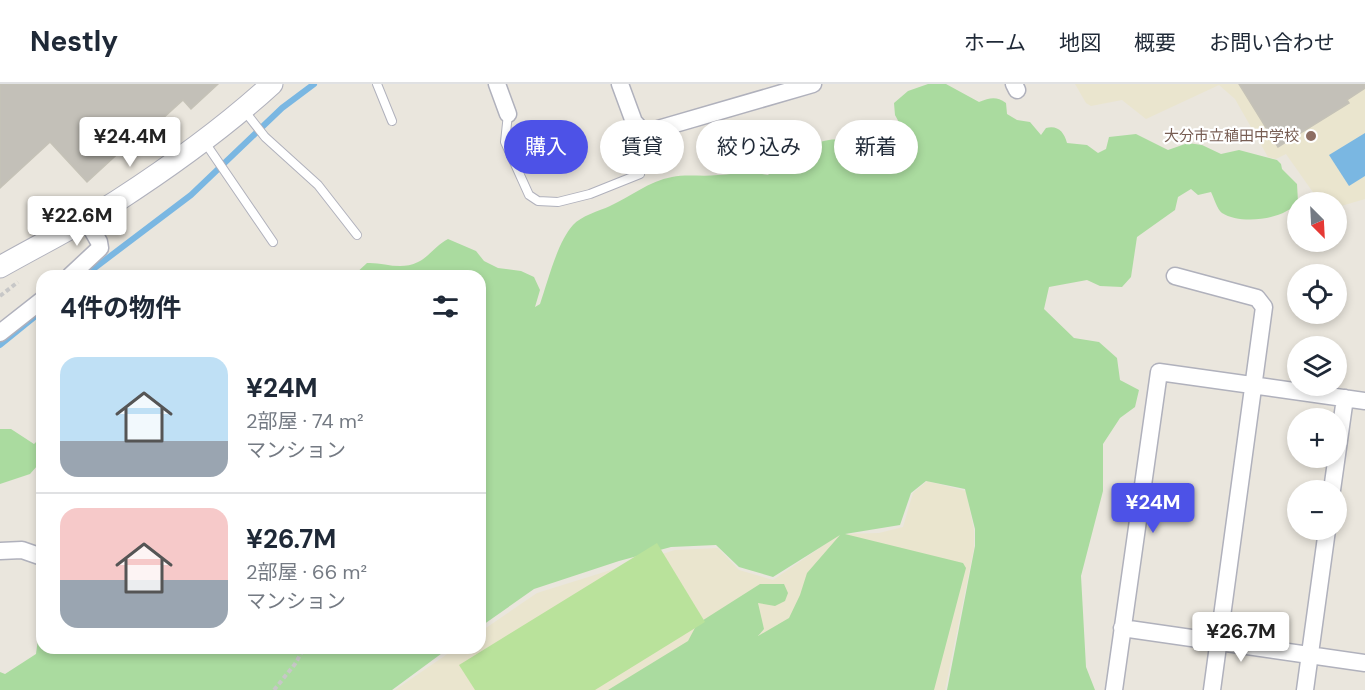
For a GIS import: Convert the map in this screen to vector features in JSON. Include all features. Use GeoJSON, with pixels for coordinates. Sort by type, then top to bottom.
{"type":"FeatureCollection","features":[{"type":"Feature","properties":{"kind":"street"},"geometry":{"type":"LineString","coordinates":[[0,267],[136,188],[204,140],[272,84]]}},
{"type":"Feature","properties":{"kind":"street"},"geometry":{"type":"LineString","coordinates":[[497,84],[508,114]]}},
{"type":"Feature","properties":{"kind":"street"},"geometry":{"type":"LineString","coordinates":[[620,84],[634,122],[644,132],[813,84]]}},
{"type":"Feature","properties":{"kind":"street"},"geometry":{"type":"LineString","coordinates":[[76,270],[100,248],[86,219]]}},
{"type":"Feature","properties":{"kind":"street"},"geometry":{"type":"LineString","coordinates":[[1175,276],[1257,298],[1263,303],[1264,311],[1212,690]]}},
{"type":"Feature","properties":{"kind":"street"},"geometry":{"type":"LineString","coordinates":[[0,333],[36,305]]}},
{"type":"Feature","properties":{"kind":"street"},"geometry":{"type":"LineString","coordinates":[[1114,690],[1159,372],[1365,401]]}},
{"type":"Feature","properties":{"kind":"street"},"geometry":{"type":"LineString","coordinates":[[1333,480],[1345,398]]}},
{"type":"Feature","properties":{"kind":"street"},"geometry":{"type":"LineString","coordinates":[[1305,690],[1326,540]]}},
{"type":"Feature","properties":{"kind":"street"},"geometry":{"type":"LineString","coordinates":[[0,551],[22,550],[36,555]]}},
{"type":"Feature","properties":{"kind":"street"},"geometry":{"type":"LineString","coordinates":[[1122,628],[1365,663]]}},
{"type":"Feature","properties":{"kind":"lane"},"geometry":{"type":"LineString","coordinates":[[377,84],[392,121]]}},
{"type":"Feature","properties":{"kind":"lane"},"geometry":{"type":"LineString","coordinates":[[243,109],[265,137],[318,185],[357,235]]}},
{"type":"Feature","properties":{"kind":"lane"},"geometry":{"type":"LineString","coordinates":[[508,114],[505,142],[529,195],[538,201],[558,202],[590,194],[640,174]]}},
{"type":"Feature","properties":{"kind":"lane"},"geometry":{"type":"LineString","coordinates":[[204,140],[273,242]]}},
{"type":"Feature","properties":{"kind":"path"},"geometry":{"type":"LineString","coordinates":[[274,690],[301,654]]}},
{"type":"Feature","properties":{"kind":"shaded area","name":"大分市立稙田中学校"},"geometry":{"type":"Polygon","coordinates":[[[1075,84],[1365,84],[1365,199],[1347,204],[1347,192],[1313,192],[1286,154],[1276,159],[1268,157],[1235,99],[1219,85],[1146,119],[1122,100],[1091,106],[1086,103],[1075,84]]]}},
{"type":"Feature","properties":{"kind":"shaded area"},"geometry":{"type":"Polygon","coordinates":[[[927,481],[966,491],[974,530],[974,548],[945,690],[395,690],[447,654],[486,654],[486,628],[537,593],[675,550],[718,548],[739,570],[773,580],[840,534],[879,533],[903,527],[913,493],[927,481]]]}},
{"type":"Feature","properties":{"kind":"green space"},"geometry":{"type":"Polygon","coordinates":[[[928,84],[946,84],[979,102],[999,99],[1006,103],[1007,114],[1017,120],[1030,122],[1041,135],[1046,128],[1057,129],[1067,143],[1087,145],[1098,153],[1106,149],[1109,137],[1136,134],[1168,150],[1188,143],[1202,145],[1221,154],[1239,150],[1277,160],[1282,169],[1297,184],[1297,192],[1287,192],[1287,210],[1273,217],[1251,220],[1230,217],[1222,213],[1211,192],[1198,195],[1191,189],[1178,197],[1175,210],[1137,237],[1131,277],[1122,287],[1100,286],[1087,280],[1049,287],[1044,309],[1074,338],[1099,342],[1117,358],[1120,380],[1139,390],[1135,407],[1120,418],[1103,444],[1103,491],[1081,576],[1086,667],[1095,690],[947,690],[975,546],[975,529],[965,489],[926,481],[911,493],[900,525],[845,534],[963,563],[966,568],[934,690],[608,690],[688,641],[697,624],[760,584],[784,584],[788,593],[785,601],[775,606],[758,603],[764,629],[758,636],[789,618],[807,573],[840,535],[773,577],[739,567],[716,545],[671,547],[619,561],[534,589],[486,623],[486,270],[359,270],[367,263],[411,265],[426,257],[448,239],[476,251],[484,261],[498,268],[521,271],[534,277],[540,290],[535,307],[540,304],[562,242],[573,225],[590,214],[664,179],[733,174],[822,174],[822,142],[829,140],[834,140],[834,174],[918,174],[918,120],[898,120],[894,103],[908,91],[928,84]]]}},
{"type":"Feature","properties":{"kind":"green space"},"geometry":{"type":"Polygon","coordinates":[[[0,429],[11,429],[34,444],[36,442],[36,467],[30,474],[0,484],[0,429]]]}},
{"type":"Feature","properties":{"kind":"green space"},"geometry":{"type":"Polygon","coordinates":[[[657,543],[705,622],[595,690],[475,690],[459,665],[477,654],[486,654],[486,648],[657,543]]]}},
{"type":"Feature","properties":{"kind":"green space"},"geometry":{"type":"Polygon","coordinates":[[[36,654],[441,654],[392,690],[0,690],[0,672],[5,674],[36,654]]]}},
{"type":"Feature","properties":{"kind":"water"},"geometry":{"type":"Polygon","coordinates":[[[1365,133],[1365,176],[1349,186],[1329,155],[1365,133]]]}},
{"type":"Feature","properties":{"kind":"building"},"geometry":{"type":"Polygon","coordinates":[[[0,84],[218,84],[191,109],[183,100],[128,150],[125,147],[87,182],[50,142],[0,188],[0,84]]]}},
{"type":"Feature","properties":{"kind":"building"},"geometry":{"type":"Polygon","coordinates":[[[1239,84],[1365,84],[1365,88],[1347,100],[1349,103],[1278,147],[1239,84]]]}},
{"type":"Feature","properties":{"kind":"waterway"},"geometry":{"type":"LineString","coordinates":[[92,270],[191,195],[282,108],[314,84]]}},
{"type":"Feature","properties":{"kind":"waterway"},"geometry":{"type":"LineString","coordinates":[[0,345],[36,316]]}},
{"type":"Feature","properties":{"kind":"place","name":"大分市立稙田中学校"},"geometry":{"type":"Point","coordinates":[1311,136]}}]}
